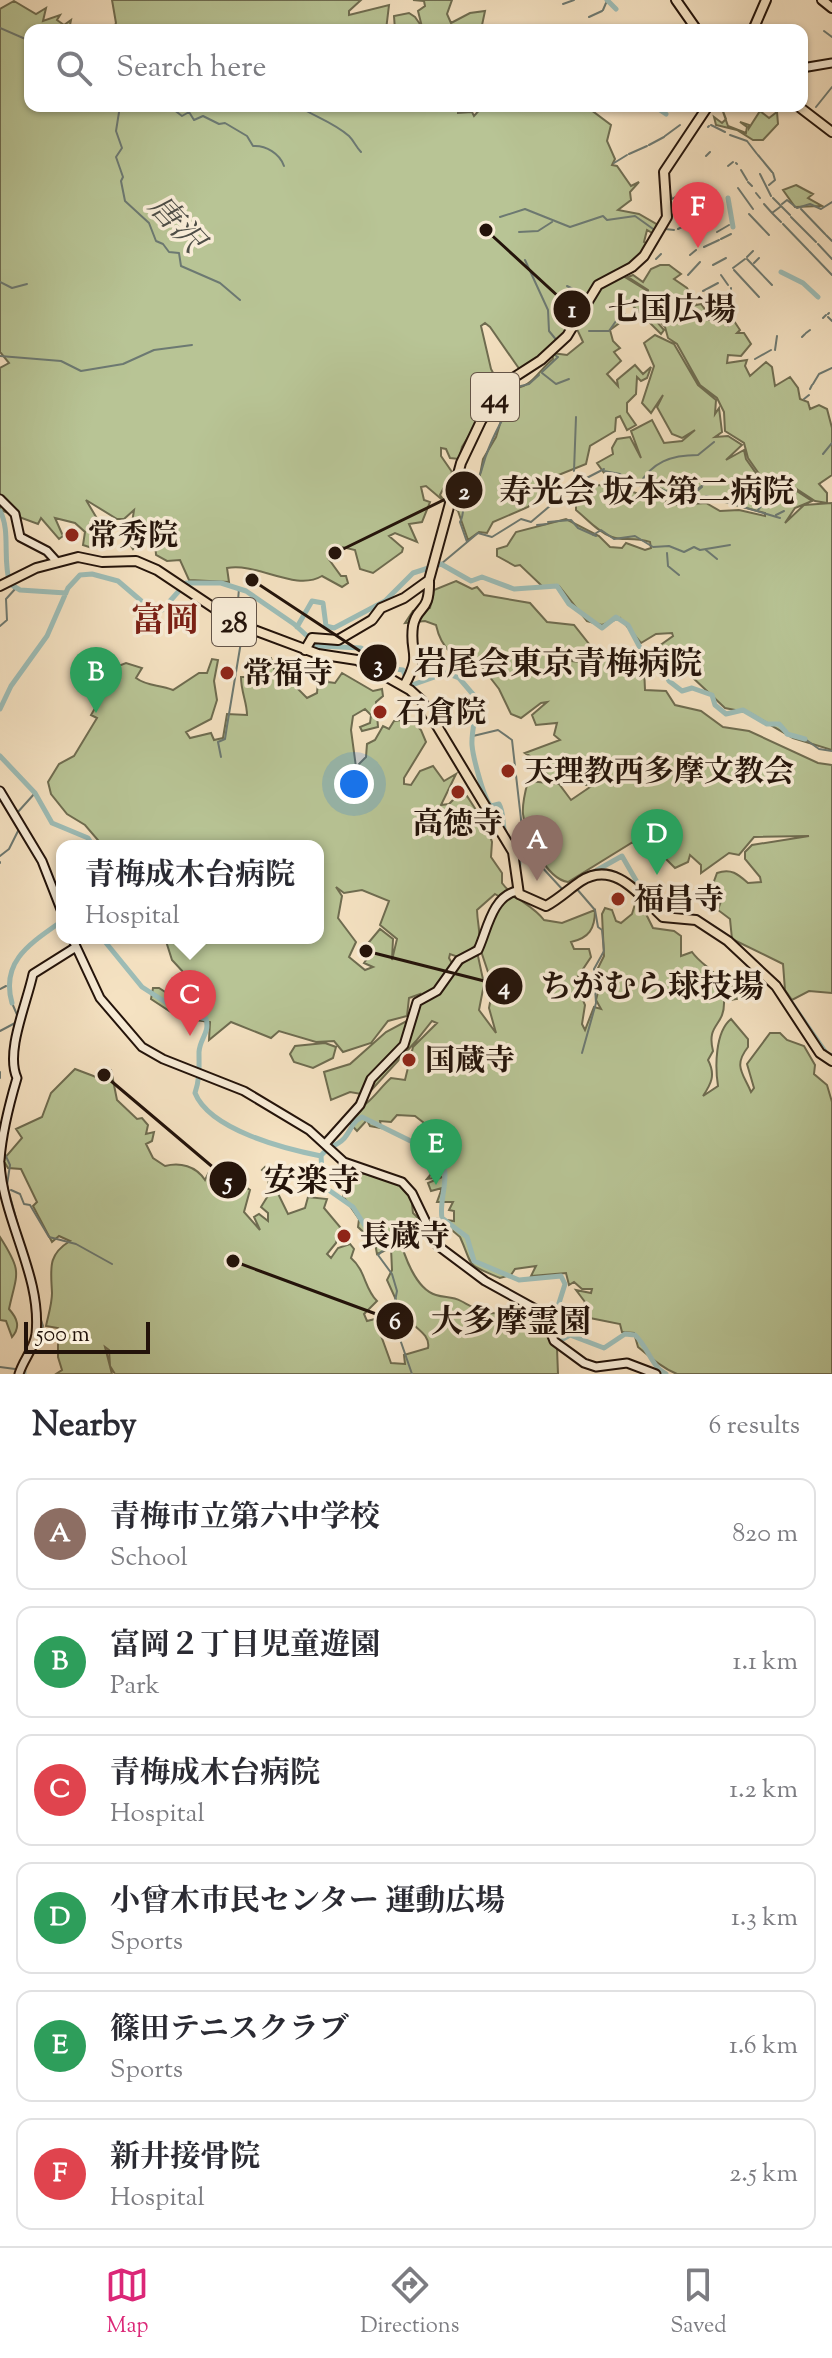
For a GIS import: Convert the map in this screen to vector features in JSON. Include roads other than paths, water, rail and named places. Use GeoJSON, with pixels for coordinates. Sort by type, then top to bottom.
{"type":"FeatureCollection","features":[{"type":"Feature","properties":{"kind":"main road"},"geometry":{"type":"LineString","coordinates":[[676,0],[693,24]]}},
{"type":"Feature","properties":{"kind":"main road"},"geometry":{"type":"LineString","coordinates":[[756,24],[766,0]]}},
{"type":"Feature","properties":{"kind":"main road"},"geometry":{"type":"LineString","coordinates":[[822,0],[832,8]]}},
{"type":"Feature","properties":{"kind":"main road"},"geometry":{"type":"LineString","coordinates":[[808,67],[832,63]]}},
{"type":"Feature","properties":{"kind":"main road","name":"44"},"geometry":{"type":"LineString","coordinates":[[405,684],[416,659],[414,623],[430,601],[429,580],[460,466],[481,421],[505,383],[538,362],[565,337],[598,285],[632,267],[644,256],[667,215],[663,174],[704,112]]}},
{"type":"Feature","properties":{"kind":"main road"},"geometry":{"type":"LineString","coordinates":[[806,112],[832,132]]}},
{"type":"Feature","properties":{"kind":"main road"},"geometry":{"type":"LineString","coordinates":[[0,499],[15,514],[20,537],[47,551],[57,562]]}},
{"type":"Feature","properties":{"kind":"main road","name":"28"},"geometry":{"type":"LineString","coordinates":[[2,585],[57,562],[81,557],[102,562],[133,560],[157,570],[238,624],[354,659],[405,684],[422,701],[513,852],[517,891]]}},
{"type":"Feature","properties":{"kind":"main road"},"geometry":{"type":"LineString","coordinates":[[307,644],[322,637],[338,640],[372,620],[381,608],[404,598],[429,580]]}},
{"type":"Feature","properties":{"kind":"main road"},"geometry":{"type":"LineString","coordinates":[[0,791],[42,861],[56,897]]}},
{"type":"Feature","properties":{"kind":"main road"},"geometry":{"type":"LineString","coordinates":[[328,1145],[360,1105],[371,1079],[404,1045],[416,1003],[437,991],[459,960],[478,950],[490,918],[507,894],[517,891],[544,906],[592,875],[615,876],[652,904],[663,917],[696,920],[728,941],[776,986],[820,1053],[832,1061]]}},
{"type":"Feature","properties":{"kind":"main road"},"geometry":{"type":"LineString","coordinates":[[75,944],[101,999],[131,1037],[150,1053],[244,1091],[328,1145],[344,1162],[406,1185],[433,1241],[485,1281],[543,1313],[554,1341],[561,1348],[591,1366],[624,1363],[656,1374]]}},
{"type":"Feature","properties":{"kind":"main road"},"geometry":{"type":"LineString","coordinates":[[19,1374],[35,1337],[36,1301],[6,1200],[0,1161],[7,1106],[17,1078],[12,1069],[33,974],[76,947]]}},
{"type":"Feature","properties":{"kind":"waterway"},"geometry":{"type":"LineString","coordinates":[[563,4],[574,0]]}},
{"type":"Feature","properties":{"kind":"waterway"},"geometry":{"type":"LineString","coordinates":[[607,0],[616,9]]}},
{"type":"Feature","properties":{"kind":"waterway"},"geometry":{"type":"LineString","coordinates":[[603,10],[606,3]]}},
{"type":"Feature","properties":{"kind":"waterway"},"geometry":{"type":"LineString","coordinates":[[589,17],[602,11]]}},
{"type":"Feature","properties":{"kind":"waterway","name":"唐沢"},"geometry":{"type":"LineString","coordinates":[[0,28],[24,38]]}},
{"type":"Feature","properties":{"kind":"waterway"},"geometry":{"type":"LineString","coordinates":[[824,31],[832,37]]}},
{"type":"Feature","properties":{"kind":"waterway"},"geometry":{"type":"LineString","coordinates":[[816,107],[832,87]]}},
{"type":"Feature","properties":{"kind":"waterway","name":"唐沢"},"geometry":{"type":"LineString","coordinates":[[119,112],[116,131],[122,148],[116,157],[123,177],[125,201],[149,223],[156,241],[169,252],[179,253],[181,266],[220,283],[240,300]]}},
{"type":"Feature","properties":{"kind":"waterway"},"geometry":{"type":"LineString","coordinates":[[177,112],[182,116],[189,112]]}},
{"type":"Feature","properties":{"kind":"waterway"},"geometry":{"type":"LineString","coordinates":[[189,112],[194,120],[203,116],[219,124],[225,123],[247,136],[253,146],[272,151],[284,166]]}},
{"type":"Feature","properties":{"kind":"waterway"},"geometry":{"type":"LineString","coordinates":[[309,112],[343,131],[361,152]]}},
{"type":"Feature","properties":{"kind":"waterway"},"geometry":{"type":"LineString","coordinates":[[665,136],[680,125]]}},
{"type":"Feature","properties":{"kind":"waterway"},"geometry":{"type":"LineString","coordinates":[[711,125],[725,132]]}},
{"type":"Feature","properties":{"kind":"waterway"},"geometry":{"type":"LineString","coordinates":[[730,135],[747,141],[757,154]]}},
{"type":"Feature","properties":{"kind":"waterway"},"geometry":{"type":"LineString","coordinates":[[649,145],[664,137]]}},
{"type":"Feature","properties":{"kind":"waterway"},"geometry":{"type":"LineString","coordinates":[[629,154],[647,146]]}},
{"type":"Feature","properties":{"kind":"waterway"},"geometry":{"type":"LineString","coordinates":[[706,156],[710,152]]}},
{"type":"Feature","properties":{"kind":"waterway"},"geometry":{"type":"LineString","coordinates":[[614,163],[627,155]]}},
{"type":"Feature","properties":{"kind":"waterway"},"geometry":{"type":"LineString","coordinates":[[758,155],[772,172]]}},
{"type":"Feature","properties":{"kind":"waterway"},"geometry":{"type":"LineString","coordinates":[[728,166],[733,162]]}},
{"type":"Feature","properties":{"kind":"waterway"},"geometry":{"type":"LineString","coordinates":[[741,170],[747,180]]}},
{"type":"Feature","properties":{"kind":"waterway"},"geometry":{"type":"LineString","coordinates":[[769,185],[775,180],[773,173]]}},
{"type":"Feature","properties":{"kind":"waterway"},"geometry":{"type":"LineString","coordinates":[[760,174],[771,196]]}},
{"type":"Feature","properties":{"kind":"waterway"},"geometry":{"type":"LineString","coordinates":[[748,182],[752,186]]}},
{"type":"Feature","properties":{"kind":"waterway"},"geometry":{"type":"LineString","coordinates":[[738,188],[753,209]]}},
{"type":"Feature","properties":{"kind":"waterway"},"geometry":{"type":"LineString","coordinates":[[670,193],[672,199],[677,196]]}},
{"type":"Feature","properties":{"kind":"waterway"},"geometry":{"type":"LineString","coordinates":[[756,193],[760,198]]}},
{"type":"Feature","properties":{"kind":"waterway"},"geometry":{"type":"LineString","coordinates":[[728,198],[733,227]]}},
{"type":"Feature","properties":{"kind":"waterway"},"geometry":{"type":"LineString","coordinates":[[773,198],[790,215]]}},
{"type":"Feature","properties":{"kind":"waterway"},"geometry":{"type":"LineString","coordinates":[[782,204],[787,200],[797,208],[810,204],[821,209],[832,202]]}},
{"type":"Feature","properties":{"kind":"waterway"},"geometry":{"type":"LineString","coordinates":[[707,210],[717,203]]}},
{"type":"Feature","properties":{"kind":"waterway"},"geometry":{"type":"LineString","coordinates":[[764,204],[772,213],[780,207]]}},
{"type":"Feature","properties":{"kind":"waterway"},"geometry":{"type":"LineString","coordinates":[[500,217],[525,209],[570,227],[603,216],[607,220],[635,216],[656,231]]}},
{"type":"Feature","properties":{"kind":"waterway"},"geometry":{"type":"LineString","coordinates":[[801,209],[825,234]]}},
{"type":"Feature","properties":{"kind":"waterway"},"geometry":{"type":"LineString","coordinates":[[692,222],[705,211]]}},
{"type":"Feature","properties":{"kind":"waterway"},"geometry":{"type":"LineString","coordinates":[[772,213],[781,222]]}},
{"type":"Feature","properties":{"kind":"waterway"},"geometry":{"type":"LineString","coordinates":[[749,214],[769,235]]}},
{"type":"Feature","properties":{"kind":"waterway"},"geometry":{"type":"LineString","coordinates":[[791,217],[816,242]]}},
{"type":"Feature","properties":{"kind":"waterway"},"geometry":{"type":"LineString","coordinates":[[519,232],[538,231],[552,222]]}},
{"type":"Feature","properties":{"kind":"waterway"},"geometry":{"type":"LineString","coordinates":[[678,229],[690,223]]}},
{"type":"Feature","properties":{"kind":"waterway"},"geometry":{"type":"LineString","coordinates":[[783,224],[808,250]]}},
{"type":"Feature","properties":{"kind":"waterway"},"geometry":{"type":"LineString","coordinates":[[717,232],[729,225]]}},
{"type":"Feature","properties":{"kind":"waterway"},"geometry":{"type":"LineString","coordinates":[[665,229],[674,230]]}},
{"type":"Feature","properties":{"kind":"waterway"},"geometry":{"type":"LineString","coordinates":[[721,239],[731,234]]}},
{"type":"Feature","properties":{"kind":"waterway"},"geometry":{"type":"LineString","coordinates":[[826,235],[832,241]]}},
{"type":"Feature","properties":{"kind":"waterway"},"geometry":{"type":"LineString","coordinates":[[704,247],[719,240]]}},
{"type":"Feature","properties":{"kind":"waterway"},"geometry":{"type":"LineString","coordinates":[[818,244],[832,259]]}},
{"type":"Feature","properties":{"kind":"waterway"},"geometry":{"type":"LineString","coordinates":[[690,255],[696,250]]}},
{"type":"Feature","properties":{"kind":"waterway"},"geometry":{"type":"LineString","coordinates":[[747,257],[753,251]]}},
{"type":"Feature","properties":{"kind":"waterway"},"geometry":{"type":"LineString","coordinates":[[809,251],[832,275]]}},
{"type":"Feature","properties":{"kind":"waterway"},"geometry":{"type":"LineString","coordinates":[[656,259],[661,254]]}},
{"type":"Feature","properties":{"kind":"waterway"},"geometry":{"type":"LineString","coordinates":[[713,265],[726,258]]}},
{"type":"Feature","properties":{"kind":"waterway"},"geometry":{"type":"LineString","coordinates":[[754,263],[759,258]]}},
{"type":"Feature","properties":{"kind":"waterway"},"geometry":{"type":"LineString","coordinates":[[733,268],[745,259]]}},
{"type":"Feature","properties":{"kind":"waterway"},"geometry":{"type":"LineString","coordinates":[[747,259],[772,285]]}},
{"type":"Feature","properties":{"kind":"waterway"},"geometry":{"type":"LineString","coordinates":[[525,260],[548,310],[549,331],[558,342]]}},
{"type":"Feature","properties":{"kind":"waterway"},"geometry":{"type":"LineString","coordinates":[[688,275],[700,262]]}},
{"type":"Feature","properties":{"kind":"waterway"},"geometry":{"type":"LineString","coordinates":[[734,270],[759,297]]}},
{"type":"Feature","properties":{"kind":"waterway"},"geometry":{"type":"LineString","coordinates":[[781,272],[803,283],[818,297]]}},
{"type":"Feature","properties":{"kind":"waterway"},"geometry":{"type":"LineString","coordinates":[[721,275],[728,285]]}},
{"type":"Feature","properties":{"kind":"waterway"},"geometry":{"type":"LineString","coordinates":[[0,282],[12,288],[27,284]]}},
{"type":"Feature","properties":{"kind":"waterway"},"geometry":{"type":"LineString","coordinates":[[703,291],[718,283]]}},
{"type":"Feature","properties":{"kind":"waterway"},"geometry":{"type":"LineString","coordinates":[[567,286],[573,289],[577,312]]}},
{"type":"Feature","properties":{"kind":"waterway"},"geometry":{"type":"LineString","coordinates":[[823,318],[826,315]]}},
{"type":"Feature","properties":{"kind":"waterway"},"geometry":{"type":"LineString","coordinates":[[828,317],[832,321]]}},
{"type":"Feature","properties":{"kind":"waterway"},"geometry":{"type":"LineString","coordinates":[[589,331],[609,331],[616,321]]}},
{"type":"Feature","properties":{"kind":"waterway"},"geometry":{"type":"LineString","coordinates":[[806,333],[810,330]]}},
{"type":"Feature","properties":{"kind":"waterway"},"geometry":{"type":"LineString","coordinates":[[802,337],[805,334]]}},
{"type":"Feature","properties":{"kind":"waterway"},"geometry":{"type":"LineString","coordinates":[[775,350],[777,336]]}},
{"type":"Feature","properties":{"kind":"waterway"},"geometry":{"type":"LineString","coordinates":[[0,356],[61,361],[81,371],[123,364],[154,350],[192,345]]}},
{"type":"Feature","properties":{"kind":"waterway"},"geometry":{"type":"LineString","coordinates":[[755,359],[771,350]]}},
{"type":"Feature","properties":{"kind":"waterway"},"geometry":{"type":"LineString","coordinates":[[542,372],[558,357],[553,354]]}},
{"type":"Feature","properties":{"kind":"waterway"},"geometry":{"type":"LineString","coordinates":[[813,384],[819,374],[832,368]]}},
{"type":"Feature","properties":{"kind":"waterway"},"geometry":{"type":"LineString","coordinates":[[542,373],[556,384],[569,379]]}},
{"type":"Feature","properties":{"kind":"waterway"},"geometry":{"type":"LineString","coordinates":[[517,387],[529,384],[539,375]]}},
{"type":"Feature","properties":{"kind":"waterway"},"geometry":{"type":"LineString","coordinates":[[467,542],[460,522],[464,495],[480,475],[487,451],[518,394],[514,383]]}},
{"type":"Feature","properties":{"kind":"waterway"},"geometry":{"type":"LineString","coordinates":[[810,389],[812,385]]}},
{"type":"Feature","properties":{"kind":"waterway"},"geometry":{"type":"LineString","coordinates":[[804,399],[809,395]]}},
{"type":"Feature","properties":{"kind":"waterway"},"geometry":{"type":"LineString","coordinates":[[574,471],[576,417]]}},
{"type":"Feature","properties":{"kind":"waterway"},"geometry":{"type":"LineString","coordinates":[[639,485],[656,465],[679,456],[698,455],[714,442]]}},
{"type":"Feature","properties":{"kind":"waterway"},"geometry":{"type":"LineString","coordinates":[[823,454],[832,443]]}},
{"type":"Feature","properties":{"kind":"waterway"},"geometry":{"type":"LineString","coordinates":[[441,564],[478,533],[492,537],[521,519],[531,522],[577,483],[604,469]]}},
{"type":"Feature","properties":{"kind":"waterway"},"geometry":{"type":"LineString","coordinates":[[604,471],[620,474],[642,487],[657,487],[682,499],[702,500],[706,496],[780,518]]}},
{"type":"Feature","properties":{"kind":"waterway"},"geometry":{"type":"LineString","coordinates":[[685,497],[706,483]]}},
{"type":"Feature","properties":{"kind":"waterway"},"geometry":{"type":"LineString","coordinates":[[691,496],[702,487]]}},
{"type":"Feature","properties":{"kind":"waterway"},"geometry":{"type":"LineString","coordinates":[[757,511],[764,503]]}},
{"type":"Feature","properties":{"kind":"waterway"},"geometry":{"type":"LineString","coordinates":[[0,511],[5,527],[10,584],[20,590],[66,593]]}},
{"type":"Feature","properties":{"kind":"waterway"},"geometry":{"type":"LineString","coordinates":[[776,515],[784,511]]}},
{"type":"Feature","properties":{"kind":"waterway"},"geometry":{"type":"LineString","coordinates":[[548,522],[571,520],[578,528],[596,536]]}},
{"type":"Feature","properties":{"kind":"waterway"},"geometry":{"type":"LineString","coordinates":[[537,525],[547,524]]}},
{"type":"Feature","properties":{"kind":"waterway"},"geometry":{"type":"LineString","coordinates":[[593,535],[601,530],[614,539],[635,536],[653,547],[669,546],[684,552],[694,547],[700,550],[730,545]]}},
{"type":"Feature","properties":{"kind":"waterway"},"geometry":{"type":"LineString","coordinates":[[706,550],[717,559]]}},
{"type":"Feature","properties":{"kind":"waterway"},"geometry":{"type":"LineString","coordinates":[[667,553],[668,566],[679,575]]}},
{"type":"Feature","properties":{"kind":"waterway"},"geometry":{"type":"LineString","coordinates":[[297,627],[312,601],[323,603],[326,626],[334,628],[385,601],[413,573],[441,564],[471,581],[482,577],[514,589],[557,586],[569,604],[602,628],[616,617],[628,625],[645,657],[662,666],[669,681],[682,691],[692,688],[712,695],[715,705],[726,714],[743,710],[767,724],[779,724],[786,732]]}},
{"type":"Feature","properties":{"kind":"waterway"},"geometry":{"type":"LineString","coordinates":[[0,709],[11,686],[47,636],[68,588],[80,575],[92,574],[118,581],[153,611],[162,610],[186,583],[221,583],[246,591],[294,624],[318,646],[361,648],[386,668],[403,670],[409,686],[446,673],[459,678],[477,699],[472,739],[477,768],[488,802],[491,806],[499,804],[501,807],[506,835],[517,853],[518,871]]}},
{"type":"Feature","properties":{"kind":"waterway"},"geometry":{"type":"LineString","coordinates":[[0,626],[7,620],[6,599],[16,588]]}},
{"type":"Feature","properties":{"kind":"waterway"},"geometry":{"type":"LineString","coordinates":[[238,601],[239,588]]}},
{"type":"Feature","properties":{"kind":"waterway"},"geometry":{"type":"LineString","coordinates":[[238,603],[243,617]]}},
{"type":"Feature","properties":{"kind":"waterway"},"geometry":{"type":"LineString","coordinates":[[221,757],[218,742],[225,739],[243,630]]}},
{"type":"Feature","properties":{"kind":"waterway"},"geometry":{"type":"LineString","coordinates":[[473,736],[498,730],[512,740],[522,828],[539,864],[563,890]]}},
{"type":"Feature","properties":{"kind":"waterway"},"geometry":{"type":"LineString","coordinates":[[787,734],[805,739]]}},
{"type":"Feature","properties":{"kind":"waterway"},"geometry":{"type":"LineString","coordinates":[[805,739],[819,749],[832,751]]}},
{"type":"Feature","properties":{"kind":"waterway"},"geometry":{"type":"LineString","coordinates":[[0,756],[35,793],[52,823],[89,840]]}},
{"type":"Feature","properties":{"kind":"waterway"},"geometry":{"type":"LineString","coordinates":[[17,813],[35,793]]}},
{"type":"Feature","properties":{"kind":"waterway"},"geometry":{"type":"LineString","coordinates":[[0,856],[9,849],[19,829]]}},
{"type":"Feature","properties":{"kind":"waterway"},"geometry":{"type":"LineString","coordinates":[[590,874],[622,856],[641,889],[661,911]]}},
{"type":"Feature","properties":{"kind":"waterway"},"geometry":{"type":"LineString","coordinates":[[576,888],[595,910],[598,927],[602,930],[604,951],[594,969],[595,985]]}},
{"type":"Feature","properties":{"kind":"waterway"},"geometry":{"type":"LineString","coordinates":[[697,917],[725,935]]}},
{"type":"Feature","properties":{"kind":"waterway"},"geometry":{"type":"LineString","coordinates":[[12,1003],[9,988],[14,964],[29,946],[56,925]]}},
{"type":"Feature","properties":{"kind":"waterway"},"geometry":{"type":"LineString","coordinates":[[107,944],[142,987],[181,1012],[206,1019],[195,1093],[203,1106],[250,1136],[321,1156]]}},
{"type":"Feature","properties":{"kind":"waterway"},"geometry":{"type":"LineString","coordinates":[[0,989],[6,986]]}},
{"type":"Feature","properties":{"kind":"waterway"},"geometry":{"type":"LineString","coordinates":[[582,1053],[596,1003],[595,987]]}},
{"type":"Feature","properties":{"kind":"waterway"},"geometry":{"type":"LineString","coordinates":[[788,998],[826,1053],[832,1056]]}},
{"type":"Feature","properties":{"kind":"waterway"},"geometry":{"type":"LineString","coordinates":[[12,1003],[18,1017]]}},
{"type":"Feature","properties":{"kind":"waterway"},"geometry":{"type":"LineString","coordinates":[[0,1031],[17,1022]]}},
{"type":"Feature","properties":{"kind":"waterway"},"geometry":{"type":"LineString","coordinates":[[0,1072],[0,1078]]}},
{"type":"Feature","properties":{"kind":"waterway"},"geometry":{"type":"LineString","coordinates":[[321,1156],[343,1139],[362,1117],[435,1153],[441,1160],[445,1175],[442,1218],[467,1237],[474,1261],[519,1280],[561,1276],[565,1284],[554,1319],[556,1338],[561,1340],[570,1335],[604,1348],[625,1334],[635,1335],[666,1374]]}},
{"type":"Feature","properties":{"kind":"waterway"},"geometry":{"type":"LineString","coordinates":[[4,1152],[10,1165],[7,1185],[19,1229]]}},
{"type":"Feature","properties":{"kind":"waterway"},"geometry":{"type":"LineString","coordinates":[[321,1156],[323,1186],[353,1207],[367,1229]]}},
{"type":"Feature","properties":{"kind":"waterway"},"geometry":{"type":"LineString","coordinates":[[11,1190],[20,1194],[24,1204],[30,1205],[49,1237],[76,1244],[112,1264]]}},
{"type":"Feature","properties":{"kind":"waterway"},"geometry":{"type":"LineString","coordinates":[[367,1229],[377,1246],[386,1248],[378,1255],[392,1274],[397,1291],[392,1316],[412,1374]]}},
{"type":"Feature","properties":{"kind":"waterway"},"geometry":{"type":"LineString","coordinates":[[34,1352],[43,1326],[40,1317]]}},
{"type":"Feature","properties":{"kind":"waterway"},"geometry":{"type":"LineString","coordinates":[[22,1371],[31,1357]]}},
{"type":"Feature","properties":{"kind":"waterway"},"geometry":{"type":"LineString","coordinates":[[0,1367],[15,1369]]}},
{"type":"Feature","properties":{"kind":"place","name":"七国広場"},"geometry":{"type":"Point","coordinates":[486,230]}},
{"type":"Feature","properties":{"kind":"place","name":"新井接骨院"},"geometry":{"type":"Point","coordinates":[698,248]}},
{"type":"Feature","properties":{"kind":"place","name":"常秀院"},"geometry":{"type":"Point","coordinates":[72,535]}},
{"type":"Feature","properties":{"kind":"place","name":"寿光会 坂本第二病院"},"geometry":{"type":"Point","coordinates":[335,553]}},
{"type":"Feature","properties":{"kind":"place","name":"岩尾会東京青梅病院"},"geometry":{"type":"Point","coordinates":[252,580]}},
{"type":"Feature","properties":{"kind":"place","name":"常福寺"},"geometry":{"type":"Point","coordinates":[227,673]}},
{"type":"Feature","properties":{"kind":"place","name":"石倉院"},"geometry":{"type":"Point","coordinates":[380,712]}},
{"type":"Feature","properties":{"kind":"place","name":"富岡２丁目児童遊園"},"geometry":{"type":"Point","coordinates":[96,713]}},
{"type":"Feature","properties":{"kind":"place","name":"天理教西多摩文教会"},"geometry":{"type":"Point","coordinates":[508,771]}},
{"type":"Feature","properties":{"kind":"place","name":"高徳寺"},"geometry":{"type":"Point","coordinates":[458,792]}},
{"type":"Feature","properties":{"kind":"place","name":"小曾木市民センター 運動広場"},"geometry":{"type":"Point","coordinates":[657,875]}},
{"type":"Feature","properties":{"kind":"place","name":"青梅市立第六中学校"},"geometry":{"type":"Point","coordinates":[537,881]}},
{"type":"Feature","properties":{"kind":"place","name":"福昌寺"},"geometry":{"type":"Point","coordinates":[618,899]}},
{"type":"Feature","properties":{"kind":"place","name":"ちがむら球技場"},"geometry":{"type":"Point","coordinates":[366,951]}},
{"type":"Feature","properties":{"kind":"place","name":"青梅成木台病院"},"geometry":{"type":"Point","coordinates":[190,1036]}},
{"type":"Feature","properties":{"kind":"place","name":"国蔵寺"},"geometry":{"type":"Point","coordinates":[409,1060]}},
{"type":"Feature","properties":{"kind":"place","name":"安楽寺"},"geometry":{"type":"Point","coordinates":[104,1075]}},
{"type":"Feature","properties":{"kind":"place","name":"篠田テニスクラブ"},"geometry":{"type":"Point","coordinates":[436,1185]}},
{"type":"Feature","properties":{"kind":"place","name":"長蔵寺"},"geometry":{"type":"Point","coordinates":[344,1236]}},
{"type":"Feature","properties":{"kind":"place","name":"大多摩霊園"},"geometry":{"type":"Point","coordinates":[233,1261]}},
{"type":"Feature","properties":{"kind":"district","name":"富岡"},"geometry":{"type":"Point","coordinates":[165,619]}}]}
